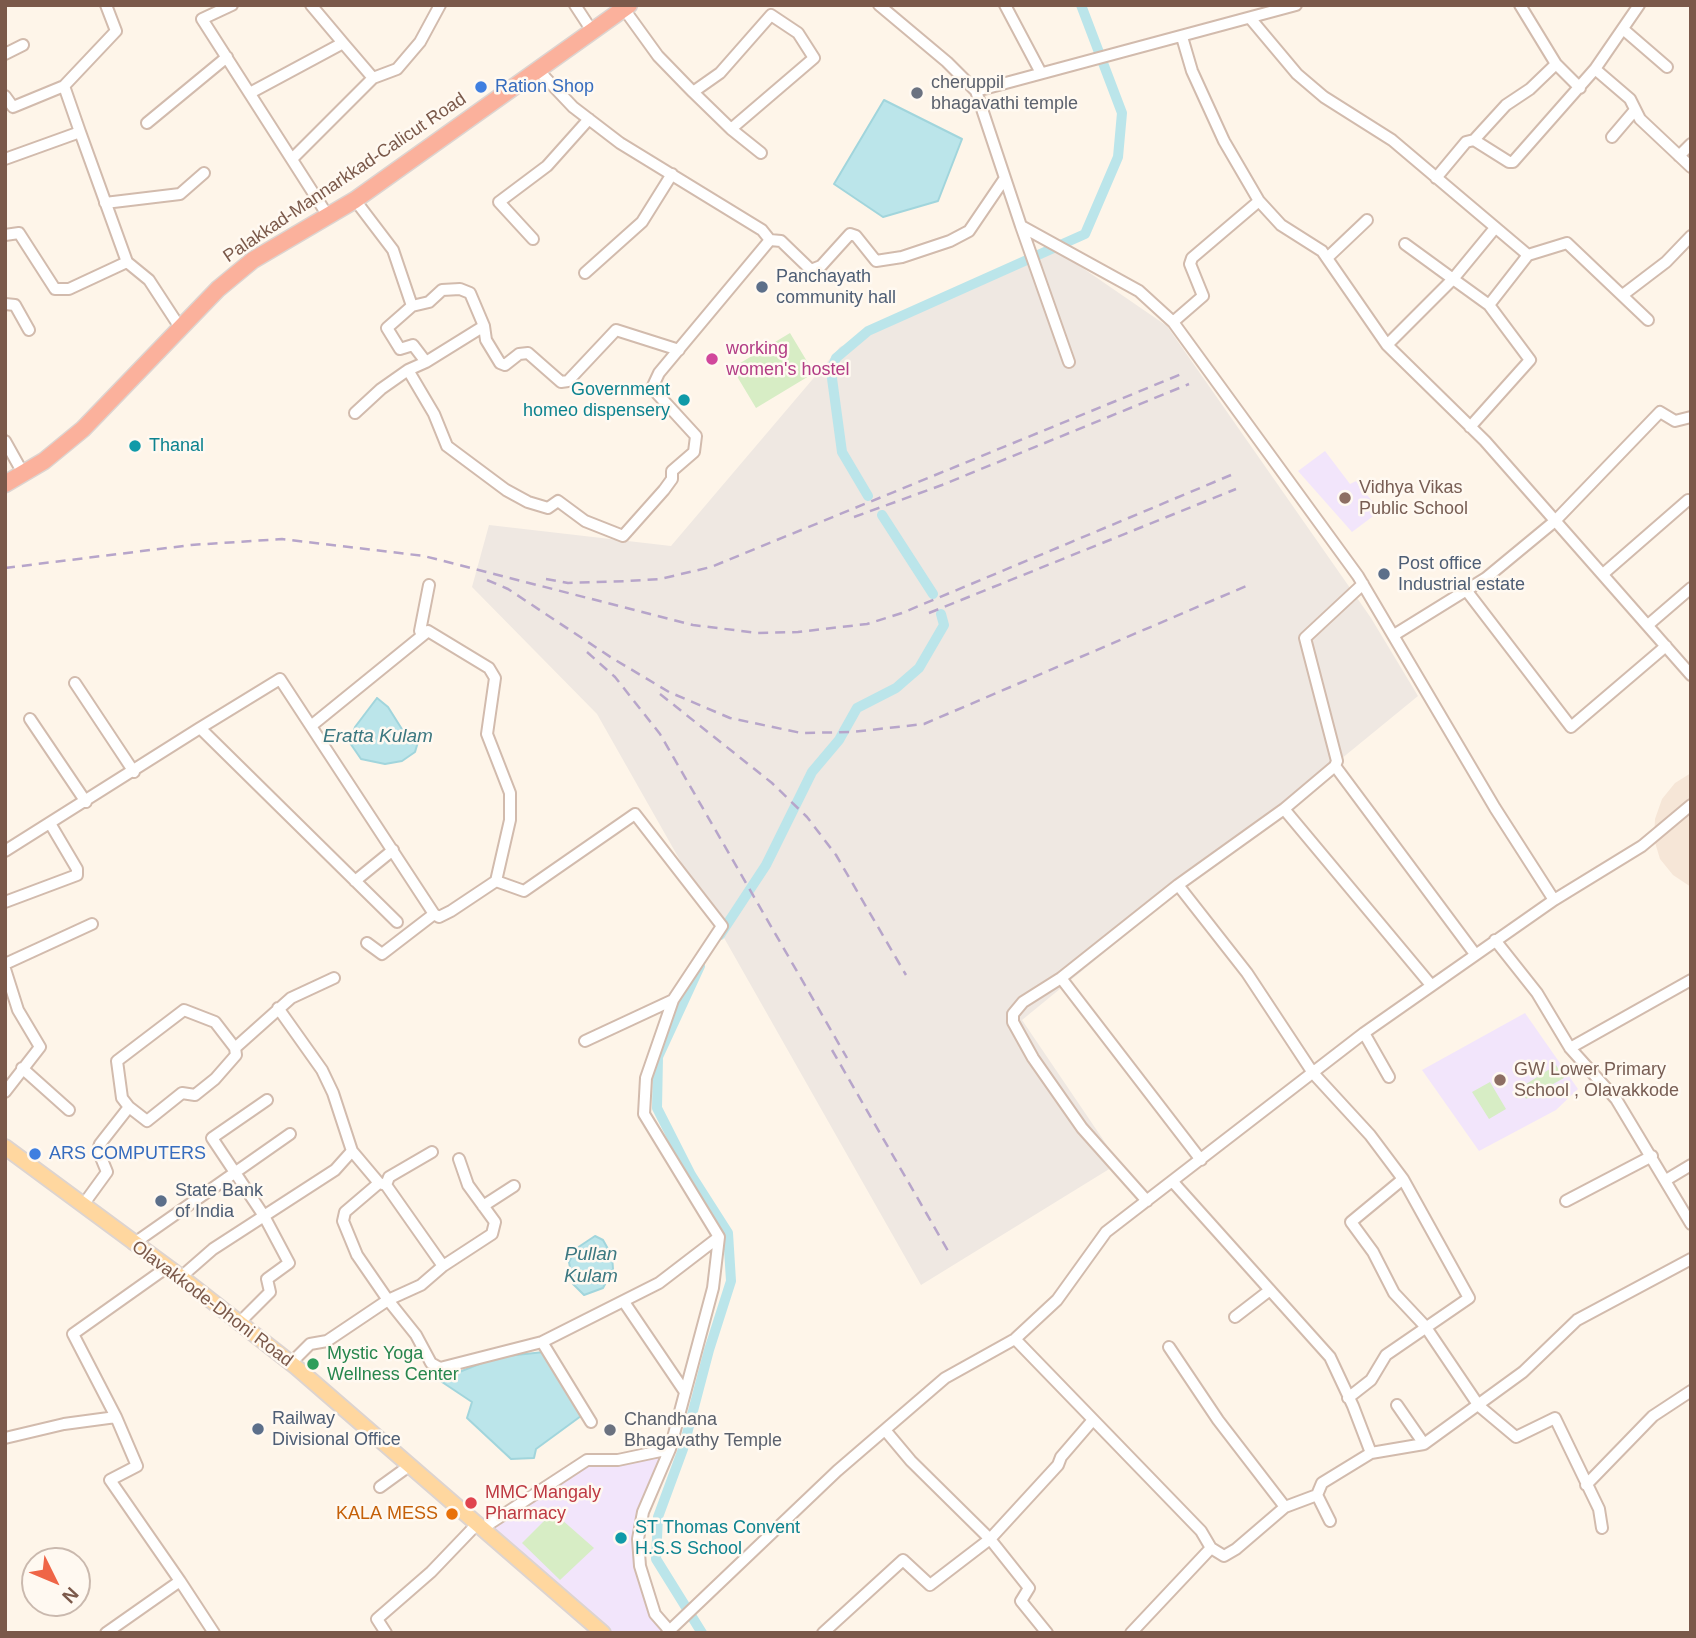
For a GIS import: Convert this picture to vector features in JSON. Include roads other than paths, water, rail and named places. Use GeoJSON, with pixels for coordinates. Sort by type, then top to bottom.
{"type":"FeatureCollection","features":[{"type":"Feature","properties":{"kind":"highway","name":"Palakkad-Mannarkkad-Calicut Road"},"geometry":{"type":"LineString","coordinates":[[5,484],[24,475],[83,429],[218,289],[253,260],[355,200],[626,7]]}},
{"type":"Feature","properties":{"kind":"main road","name":"Olavakkode-Dhoni Road"},"geometry":{"type":"LineString","coordinates":[[5,1147],[181,1277],[291,1363],[603,1633]]}},
{"type":"Feature","properties":{"kind":"street"},"geometry":{"type":"LineString","coordinates":[[5,96],[13,107],[64,86],[116,31],[106,5]]}},
{"type":"Feature","properties":{"kind":"street"},"geometry":{"type":"LineString","coordinates":[[232,5],[202,19],[328,216]]}},
{"type":"Feature","properties":{"kind":"street"},"geometry":{"type":"LineString","coordinates":[[311,5],[373,78]]}},
{"type":"Feature","properties":{"kind":"street"},"geometry":{"type":"LineString","coordinates":[[292,159],[373,78],[391,73],[406,59],[420,42],[440,5]]}},
{"type":"Feature","properties":{"kind":"street"},"geometry":{"type":"LineString","coordinates":[[575,5],[592,31]]}},
{"type":"Feature","properties":{"kind":"street"},"geometry":{"type":"LineString","coordinates":[[731,129],[814,58],[798,33],[771,15],[762,5]]}},
{"type":"Feature","properties":{"kind":"street"},"geometry":{"type":"LineString","coordinates":[[879,5],[947,62],[976,91],[1034,270],[1069,362]]}},
{"type":"Feature","properties":{"kind":"street"},"geometry":{"type":"LineString","coordinates":[[1004,5],[1041,73]]}},
{"type":"Feature","properties":{"kind":"street"},"geometry":{"type":"LineString","coordinates":[[976,91],[1296,5]]}},
{"type":"Feature","properties":{"kind":"street"},"geometry":{"type":"LineString","coordinates":[[1520,5],[1556,64],[1580,88]]}},
{"type":"Feature","properties":{"kind":"street"},"geometry":{"type":"LineString","coordinates":[[1474,140],[1509,162],[1514,162],[1580,88],[1639,5]]}},
{"type":"Feature","properties":{"kind":"street"},"geometry":{"type":"LineString","coordinates":[[626,7],[658,56],[731,129],[761,153]]}},
{"type":"Feature","properties":{"kind":"street"},"geometry":{"type":"LineString","coordinates":[[693,92],[720,73],[771,15]]}},
{"type":"Feature","properties":{"kind":"street"},"geometry":{"type":"LineString","coordinates":[[1250,18],[1297,74],[1324,97],[1392,141],[1528,256]]}},
{"type":"Feature","properties":{"kind":"street"},"geometry":{"type":"LineString","coordinates":[[1623,29],[1667,66]]}},
{"type":"Feature","properties":{"kind":"street"},"geometry":{"type":"LineString","coordinates":[[1182,37],[1192,71],[1224,141],[1259,201],[1281,225],[1328,258],[1387,345],[1470,427],[1691,675]]}},
{"type":"Feature","properties":{"kind":"street"},"geometry":{"type":"LineString","coordinates":[[250,93],[342,43]]}},
{"type":"Feature","properties":{"kind":"street"},"geometry":{"type":"LineString","coordinates":[[5,54],[23,45]]}},
{"type":"Feature","properties":{"kind":"street"},"geometry":{"type":"LineString","coordinates":[[147,123],[227,57]]}},
{"type":"Feature","properties":{"kind":"street"},"geometry":{"type":"LineString","coordinates":[[1436,178],[1466,142],[1474,140],[1506,105],[1530,89],[1556,64]]}},
{"type":"Feature","properties":{"kind":"street"},"geometry":{"type":"LineString","coordinates":[[1595,69],[1630,99],[1640,119],[1691,167]]}},
{"type":"Feature","properties":{"kind":"street"},"geometry":{"type":"LineString","coordinates":[[538,70],[589,119],[620,143],[762,230],[770,240],[781,241],[811,270],[821,266],[850,234],[856,236],[876,261],[902,257],[969,231],[1005,178]]}},
{"type":"Feature","properties":{"kind":"street"},"geometry":{"type":"LineString","coordinates":[[64,86],[127,262],[149,280],[181,328]]}},
{"type":"Feature","properties":{"kind":"street"},"geometry":{"type":"LineString","coordinates":[[1612,137],[1635,110]]}},
{"type":"Feature","properties":{"kind":"street"},"geometry":{"type":"LineString","coordinates":[[533,239],[499,202],[547,166],[589,119]]}},
{"type":"Feature","properties":{"kind":"street"},"geometry":{"type":"LineString","coordinates":[[5,159],[80,132]]}},
{"type":"Feature","properties":{"kind":"street"},"geometry":{"type":"LineString","coordinates":[[1679,156],[1691,144]]}},
{"type":"Feature","properties":{"kind":"street"},"geometry":{"type":"LineString","coordinates":[[106,203],[180,194],[204,173]]}},
{"type":"Feature","properties":{"kind":"street"},"geometry":{"type":"LineString","coordinates":[[585,273],[642,222],[673,174]]}},
{"type":"Feature","properties":{"kind":"street"},"geometry":{"type":"LineString","coordinates":[[355,200],[393,250],[412,306]]}},
{"type":"Feature","properties":{"kind":"street"},"geometry":{"type":"LineString","coordinates":[[1173,322],[1203,296],[1190,264],[1192,258],[1259,201]]}},
{"type":"Feature","properties":{"kind":"street"},"geometry":{"type":"LineString","coordinates":[[1328,258],[1367,220]]}},
{"type":"Feature","properties":{"kind":"street"},"geometry":{"type":"LineString","coordinates":[[1021,226],[1139,291],[1173,322],[1363,584],[1495,808],[1554,900]]}},
{"type":"Feature","properties":{"kind":"street"},"geometry":{"type":"LineString","coordinates":[[1387,345],[1453,279],[1495,228]]}},
{"type":"Feature","properties":{"kind":"street"},"geometry":{"type":"LineString","coordinates":[[5,235],[19,233],[55,289],[69,289],[127,262]]}},
{"type":"Feature","properties":{"kind":"street"},"geometry":{"type":"LineString","coordinates":[[1623,294],[1666,262],[1691,236]]}},
{"type":"Feature","properties":{"kind":"street"},"geometry":{"type":"LineString","coordinates":[[408,370],[434,414],[447,446],[506,490],[528,502],[548,508],[558,501],[585,522],[623,536],[672,480],[672,471],[694,452],[696,436],[652,388],[659,373],[770,240]]}},
{"type":"Feature","properties":{"kind":"street"},"geometry":{"type":"LineString","coordinates":[[1489,305],[1528,256],[1567,243],[1648,320]]}},
{"type":"Feature","properties":{"kind":"street"},"geometry":{"type":"LineString","coordinates":[[1405,244],[1489,305],[1530,360],[1470,427]]}},
{"type":"Feature","properties":{"kind":"street"},"geometry":{"type":"LineString","coordinates":[[426,362],[412,345],[400,349],[387,328],[412,306],[429,302],[442,290],[460,289],[470,293],[484,326],[486,340],[502,365],[519,354],[528,353],[561,382],[569,381],[616,330],[679,351]]}},
{"type":"Feature","properties":{"kind":"street"},"geometry":{"type":"LineString","coordinates":[[5,304],[15,305],[29,330]]}},
{"type":"Feature","properties":{"kind":"street"},"geometry":{"type":"LineString","coordinates":[[355,413],[381,389],[408,370],[484,326]]}},
{"type":"Feature","properties":{"kind":"street"},"geometry":{"type":"LineString","coordinates":[[1394,635],[1466,590],[1556,521],[1660,412],[1675,421],[1691,417]]}},
{"type":"Feature","properties":{"kind":"street"},"geometry":{"type":"LineString","coordinates":[[5,441],[24,475]]}},
{"type":"Feature","properties":{"kind":"street"},"geometry":{"type":"LineString","coordinates":[[1603,574],[1688,500]]}},
{"type":"Feature","properties":{"kind":"street"},"geometry":{"type":"LineString","coordinates":[[1147,1201],[1082,1128],[1013,1022],[1013,1014],[1023,1002],[1061,978],[1178,885],[1284,809],[1335,766],[1337,761],[1305,638],[1363,584]]}},
{"type":"Feature","properties":{"kind":"street"},"geometry":{"type":"LineString","coordinates":[[5,851],[51,825],[280,679],[434,914],[439,917],[451,911],[496,881],[510,820],[505,777],[487,734],[495,678],[484,665],[428,631],[420,631],[429,585]]}},
{"type":"Feature","properties":{"kind":"street"},"geometry":{"type":"LineString","coordinates":[[1648,625],[1691,588]]}},
{"type":"Feature","properties":{"kind":"street"},"geometry":{"type":"LineString","coordinates":[[1466,590],[1571,727],[1666,646]]}},
{"type":"Feature","properties":{"kind":"street"},"geometry":{"type":"LineString","coordinates":[[311,726],[425,632]]}},
{"type":"Feature","properties":{"kind":"street"},"geometry":{"type":"LineString","coordinates":[[75,682],[134,772]]}},
{"type":"Feature","properties":{"kind":"street"},"geometry":{"type":"LineString","coordinates":[[30,719],[86,802]]}},
{"type":"Feature","properties":{"kind":"street"},"geometry":{"type":"LineString","coordinates":[[200,728],[397,922]]}},
{"type":"Feature","properties":{"kind":"street"},"geometry":{"type":"LineString","coordinates":[[1335,766],[1475,954]]}},
{"type":"Feature","properties":{"kind":"street"},"geometry":{"type":"LineString","coordinates":[[496,881],[524,891],[635,814],[722,926],[673,1000],[646,1078],[644,1114],[719,1237],[713,1287],[670,1449],[643,1512],[638,1539],[640,1566],[655,1614],[668,1631],[945,1378],[1015,1339],[1057,1300],[1106,1232],[1364,1033],[1554,900],[1642,846],[1691,804]]}},
{"type":"Feature","properties":{"kind":"street"},"geometry":{"type":"LineString","coordinates":[[1284,809],[1431,985]]}},
{"type":"Feature","properties":{"kind":"street"},"geometry":{"type":"LineString","coordinates":[[5,902],[77,875],[77,869],[51,825]]}},
{"type":"Feature","properties":{"kind":"street"},"geometry":{"type":"LineString","coordinates":[[355,881],[393,850]]}},
{"type":"Feature","properties":{"kind":"street"},"geometry":{"type":"LineString","coordinates":[[1178,885],[1247,973],[1313,1073],[1370,1135],[1403,1178],[1469,1296],[1444,1318],[1425,1326],[1386,1355],[1371,1380],[1348,1398]]}},
{"type":"Feature","properties":{"kind":"street"},"geometry":{"type":"LineString","coordinates":[[367,943],[382,954],[434,914]]}},
{"type":"Feature","properties":{"kind":"street"},"geometry":{"type":"LineString","coordinates":[[5,1092],[40,1047],[19,1010],[5,967],[92,924]]}},
{"type":"Feature","properties":{"kind":"street"},"geometry":{"type":"LineString","coordinates":[[1495,940],[1537,993],[1570,1048],[1616,1099],[1691,1224]]}},
{"type":"Feature","properties":{"kind":"street"},"geometry":{"type":"LineString","coordinates":[[235,1048],[278,1008],[334,978]]}},
{"type":"Feature","properties":{"kind":"street"},"geometry":{"type":"LineString","coordinates":[[1061,978],[1201,1160]]}},
{"type":"Feature","properties":{"kind":"street"},"geometry":{"type":"LineString","coordinates":[[1570,1048],[1691,980]]}},
{"type":"Feature","properties":{"kind":"street"},"geometry":{"type":"LineString","coordinates":[[585,1041],[673,1000]]}},
{"type":"Feature","properties":{"kind":"street"},"geometry":{"type":"LineString","coordinates":[[278,1008],[322,1070],[333,1093],[352,1151],[383,1184],[443,1266]]}},
{"type":"Feature","properties":{"kind":"street"},"geometry":{"type":"LineString","coordinates":[[184,1010],[215,1022],[235,1048],[236,1055],[215,1079],[195,1095],[182,1093],[146,1121],[129,1107],[122,1098],[117,1061],[184,1010]]}},
{"type":"Feature","properties":{"kind":"street"},"geometry":{"type":"LineString","coordinates":[[1364,1033],[1389,1077]]}},
{"type":"Feature","properties":{"kind":"street"},"geometry":{"type":"LineString","coordinates":[[22,1068],[69,1110]]}},
{"type":"Feature","properties":{"kind":"street"},"geometry":{"type":"LineString","coordinates":[[239,1323],[270,1292],[267,1279],[289,1264],[237,1171],[212,1138],[267,1100]]}},
{"type":"Feature","properties":{"kind":"street"},"geometry":{"type":"LineString","coordinates":[[83,1205],[107,1172],[98,1150],[100,1144],[129,1107]]}},
{"type":"Feature","properties":{"kind":"street"},"geometry":{"type":"LineString","coordinates":[[133,1244],[290,1134]]}},
{"type":"Feature","properties":{"kind":"street"},"geometry":{"type":"LineString","coordinates":[[181,1277],[214,1249],[335,1170],[352,1151]]}},
{"type":"Feature","properties":{"kind":"street"},"geometry":{"type":"LineString","coordinates":[[432,1152],[389,1177],[345,1212],[343,1221],[357,1255],[416,1335],[431,1363],[440,1368],[542,1342],[659,1283],[719,1237]]}},
{"type":"Feature","properties":{"kind":"street"},"geometry":{"type":"LineString","coordinates":[[1566,1201],[1652,1156]]}},
{"type":"Feature","properties":{"kind":"street"},"geometry":{"type":"LineString","coordinates":[[291,1363],[310,1344],[327,1341],[388,1300],[421,1284],[492,1234],[495,1222],[468,1185],[459,1159]]}},
{"type":"Feature","properties":{"kind":"street"},"geometry":{"type":"LineString","coordinates":[[1666,1180],[1691,1166]]}},
{"type":"Feature","properties":{"kind":"street"},"geometry":{"type":"LineString","coordinates":[[1403,1178],[1351,1223],[1373,1252],[1394,1293],[1425,1326],[1479,1406],[1516,1437],[1555,1418],[1599,1509],[1602,1528]]}},
{"type":"Feature","properties":{"kind":"street"},"geometry":{"type":"LineString","coordinates":[[1173,1181],[1330,1357],[1371,1453]]}},
{"type":"Feature","properties":{"kind":"street"},"geometry":{"type":"LineString","coordinates":[[484,1206],[514,1186]]}},
{"type":"Feature","properties":{"kind":"street"},"geometry":{"type":"LineString","coordinates":[[1015,1339],[1200,1531],[1211,1548],[1226,1556],[1285,1507],[1317,1494],[1322,1483],[1371,1453],[1424,1444],[1523,1372],[1577,1320],[1691,1259]]}},
{"type":"Feature","properties":{"kind":"street"},"geometry":{"type":"LineString","coordinates":[[166,1268],[73,1334],[116,1417],[137,1466],[110,1480],[214,1633]]}},
{"type":"Feature","properties":{"kind":"street"},"geometry":{"type":"LineString","coordinates":[[1235,1317],[1270,1290]]}},
{"type":"Feature","properties":{"kind":"street"},"geometry":{"type":"LineString","coordinates":[[624,1302],[685,1392]]}},
{"type":"Feature","properties":{"kind":"street"},"geometry":{"type":"LineString","coordinates":[[542,1342],[591,1422]]}},
{"type":"Feature","properties":{"kind":"street"},"geometry":{"type":"LineString","coordinates":[[1169,1347],[1218,1420],[1285,1507]]}},
{"type":"Feature","properties":{"kind":"street"},"geometry":{"type":"LineString","coordinates":[[1586,1485],[1653,1416],[1691,1391]]}},
{"type":"Feature","properties":{"kind":"street"},"geometry":{"type":"LineString","coordinates":[[1397,1405],[1424,1444]]}},
{"type":"Feature","properties":{"kind":"street"},"geometry":{"type":"LineString","coordinates":[[5,1437],[64,1424],[116,1417]]}},
{"type":"Feature","properties":{"kind":"street"},"geometry":{"type":"LineString","coordinates":[[823,1633],[903,1560],[930,1585],[990,1539],[1058,1465],[1061,1457],[1092,1420]]}},
{"type":"Feature","properties":{"kind":"street"},"geometry":{"type":"LineString","coordinates":[[885,1430],[911,1461],[990,1539],[1029,1588],[1021,1601],[1047,1633]]}},
{"type":"Feature","properties":{"kind":"street"},"geometry":{"type":"LineString","coordinates":[[386,1633],[377,1619],[480,1526],[587,1460],[618,1460],[670,1449]]}},
{"type":"Feature","properties":{"kind":"street"},"geometry":{"type":"LineString","coordinates":[[380,1487],[409,1466]]}},
{"type":"Feature","properties":{"kind":"street"},"geometry":{"type":"LineString","coordinates":[[1317,1494],[1330,1521]]}},
{"type":"Feature","properties":{"kind":"street"},"geometry":{"type":"LineString","coordinates":[[1131,1633],[1211,1548]]}},
{"type":"Feature","properties":{"kind":"street"},"geometry":{"type":"LineString","coordinates":[[106,1633],[180,1581]]}},
{"type":"Feature","properties":{"kind":"water"},"geometry":{"type":"Polygon","coordinates":[[[884,100],[962,139],[938,201],[883,217],[834,184],[884,100]]]}},
{"type":"Feature","properties":{"kind":"water","name":"Eratta Kulam"},"geometry":{"type":"Polygon","coordinates":[[[377,698],[388,707],[405,734],[418,742],[415,752],[402,761],[385,764],[361,759],[350,743],[355,727],[377,698]]]}},
{"type":"Feature","properties":{"kind":"water","name":"Pullan Kulam"},"geometry":{"type":"Polygon","coordinates":[[[595,1236],[603,1240],[612,1256],[613,1269],[603,1288],[584,1295],[573,1284],[569,1262],[577,1248],[595,1236]]]}},
{"type":"Feature","properties":{"kind":"water"},"geometry":{"type":"Polygon","coordinates":[[[544,1352],[581,1416],[536,1449],[534,1458],[511,1459],[467,1418],[472,1402],[439,1380],[497,1357],[544,1352]]]}},
{"type":"Feature","properties":{"kind":"waterway"},"geometry":{"type":"LineString","coordinates":[[868,496],[842,452],[831,371],[836,358],[868,331],[1085,234],[1118,157],[1122,113],[1081,5]]}},
{"type":"Feature","properties":{"kind":"waterway"},"geometry":{"type":"LineString","coordinates":[[882,515],[933,594]]}},
{"type":"Feature","properties":{"kind":"waterway"},"geometry":{"type":"LineString","coordinates":[[720,935],[766,865],[812,772],[839,740],[857,708],[896,688],[919,668],[944,625],[941,614]]}},
{"type":"Feature","properties":{"kind":"waterway"},"geometry":{"type":"LineString","coordinates":[[700,966],[658,1057],[657,1108],[691,1175],[728,1233],[731,1281],[709,1350],[683,1449],[658,1517],[656,1559],[702,1633]]}},
{"type":"Feature","properties":{"kind":"railway"},"geometry":{"type":"LineString","coordinates":[[546,579],[568,583],[660,579],[711,567],[1184,373]]}},
{"type":"Feature","properties":{"kind":"railway"},"geometry":{"type":"LineString","coordinates":[[854,517],[942,485],[1189,384]]}},
{"type":"Feature","properties":{"kind":"railway"},"geometry":{"type":"LineString","coordinates":[[5,568],[191,545],[282,539],[424,556],[693,625],[758,633],[798,632],[867,624],[902,613],[1231,475]]}},
{"type":"Feature","properties":{"kind":"railway"},"geometry":{"type":"LineString","coordinates":[[929,613],[1236,489]]}},
{"type":"Feature","properties":{"kind":"railway"},"geometry":{"type":"LineString","coordinates":[[487,580],[508,589],[669,692],[730,718],[801,733],[852,732],[924,724],[1251,584]]}},
{"type":"Feature","properties":{"kind":"railway"},"geometry":{"type":"LineString","coordinates":[[587,652],[615,677],[660,734],[847,1058]]}},
{"type":"Feature","properties":{"kind":"railway"},"geometry":{"type":"LineString","coordinates":[[660,694],[772,783],[807,817],[836,855],[906,975]]}},
{"type":"Feature","properties":{"kind":"railway"},"geometry":{"type":"LineString","coordinates":[[832,1050],[951,1256]]}},
{"type":"Feature","properties":{"kind":"place","name":"Ration Shop"},"geometry":{"type":"Point","coordinates":[481,87]}},
{"type":"Feature","properties":{"kind":"place","name":"cheruppil bhagavathi temple"},"geometry":{"type":"Point","coordinates":[917,93]}},
{"type":"Feature","properties":{"kind":"place","name":"Panchayath community hall"},"geometry":{"type":"Point","coordinates":[762,287]}},
{"type":"Feature","properties":{"kind":"place","name":"working women's hostel"},"geometry":{"type":"Point","coordinates":[712,359]}},
{"type":"Feature","properties":{"kind":"place","name":"Government homeo dispensery"},"geometry":{"type":"Point","coordinates":[684,400]}},
{"type":"Feature","properties":{"kind":"place","name":"Thanal"},"geometry":{"type":"Point","coordinates":[135,446]}},
{"type":"Feature","properties":{"kind":"place","name":"Vidhya Vikas Public School"},"geometry":{"type":"Point","coordinates":[1345,498]}},
{"type":"Feature","properties":{"kind":"place","name":"Post office Industrial estate"},"geometry":{"type":"Point","coordinates":[1384,574]}},
{"type":"Feature","properties":{"kind":"place","name":"GW Lower Primary School , Olavakkode"},"geometry":{"type":"Point","coordinates":[1500,1080]}},
{"type":"Feature","properties":{"kind":"place","name":"ARS COMPUTERS"},"geometry":{"type":"Point","coordinates":[35,1154]}},
{"type":"Feature","properties":{"kind":"place","name":"State Bank of India"},"geometry":{"type":"Point","coordinates":[161,1201]}},
{"type":"Feature","properties":{"kind":"place","name":"Mystic Yoga Wellness Center"},"geometry":{"type":"Point","coordinates":[313,1364]}},
{"type":"Feature","properties":{"kind":"place","name":"Railway Divisional Office"},"geometry":{"type":"Point","coordinates":[258,1429]}},
{"type":"Feature","properties":{"kind":"place","name":"Chandhana Bhagavathy Temple"},"geometry":{"type":"Point","coordinates":[610,1430]}},
{"type":"Feature","properties":{"kind":"place","name":"MMC Mangaly Pharmacy"},"geometry":{"type":"Point","coordinates":[471,1503]}},
{"type":"Feature","properties":{"kind":"place","name":"KALA MESS"},"geometry":{"type":"Point","coordinates":[452,1514]}},
{"type":"Feature","properties":{"kind":"place","name":"ST Thomas Convent H.S.S School"},"geometry":{"type":"Point","coordinates":[621,1538]}}]}
